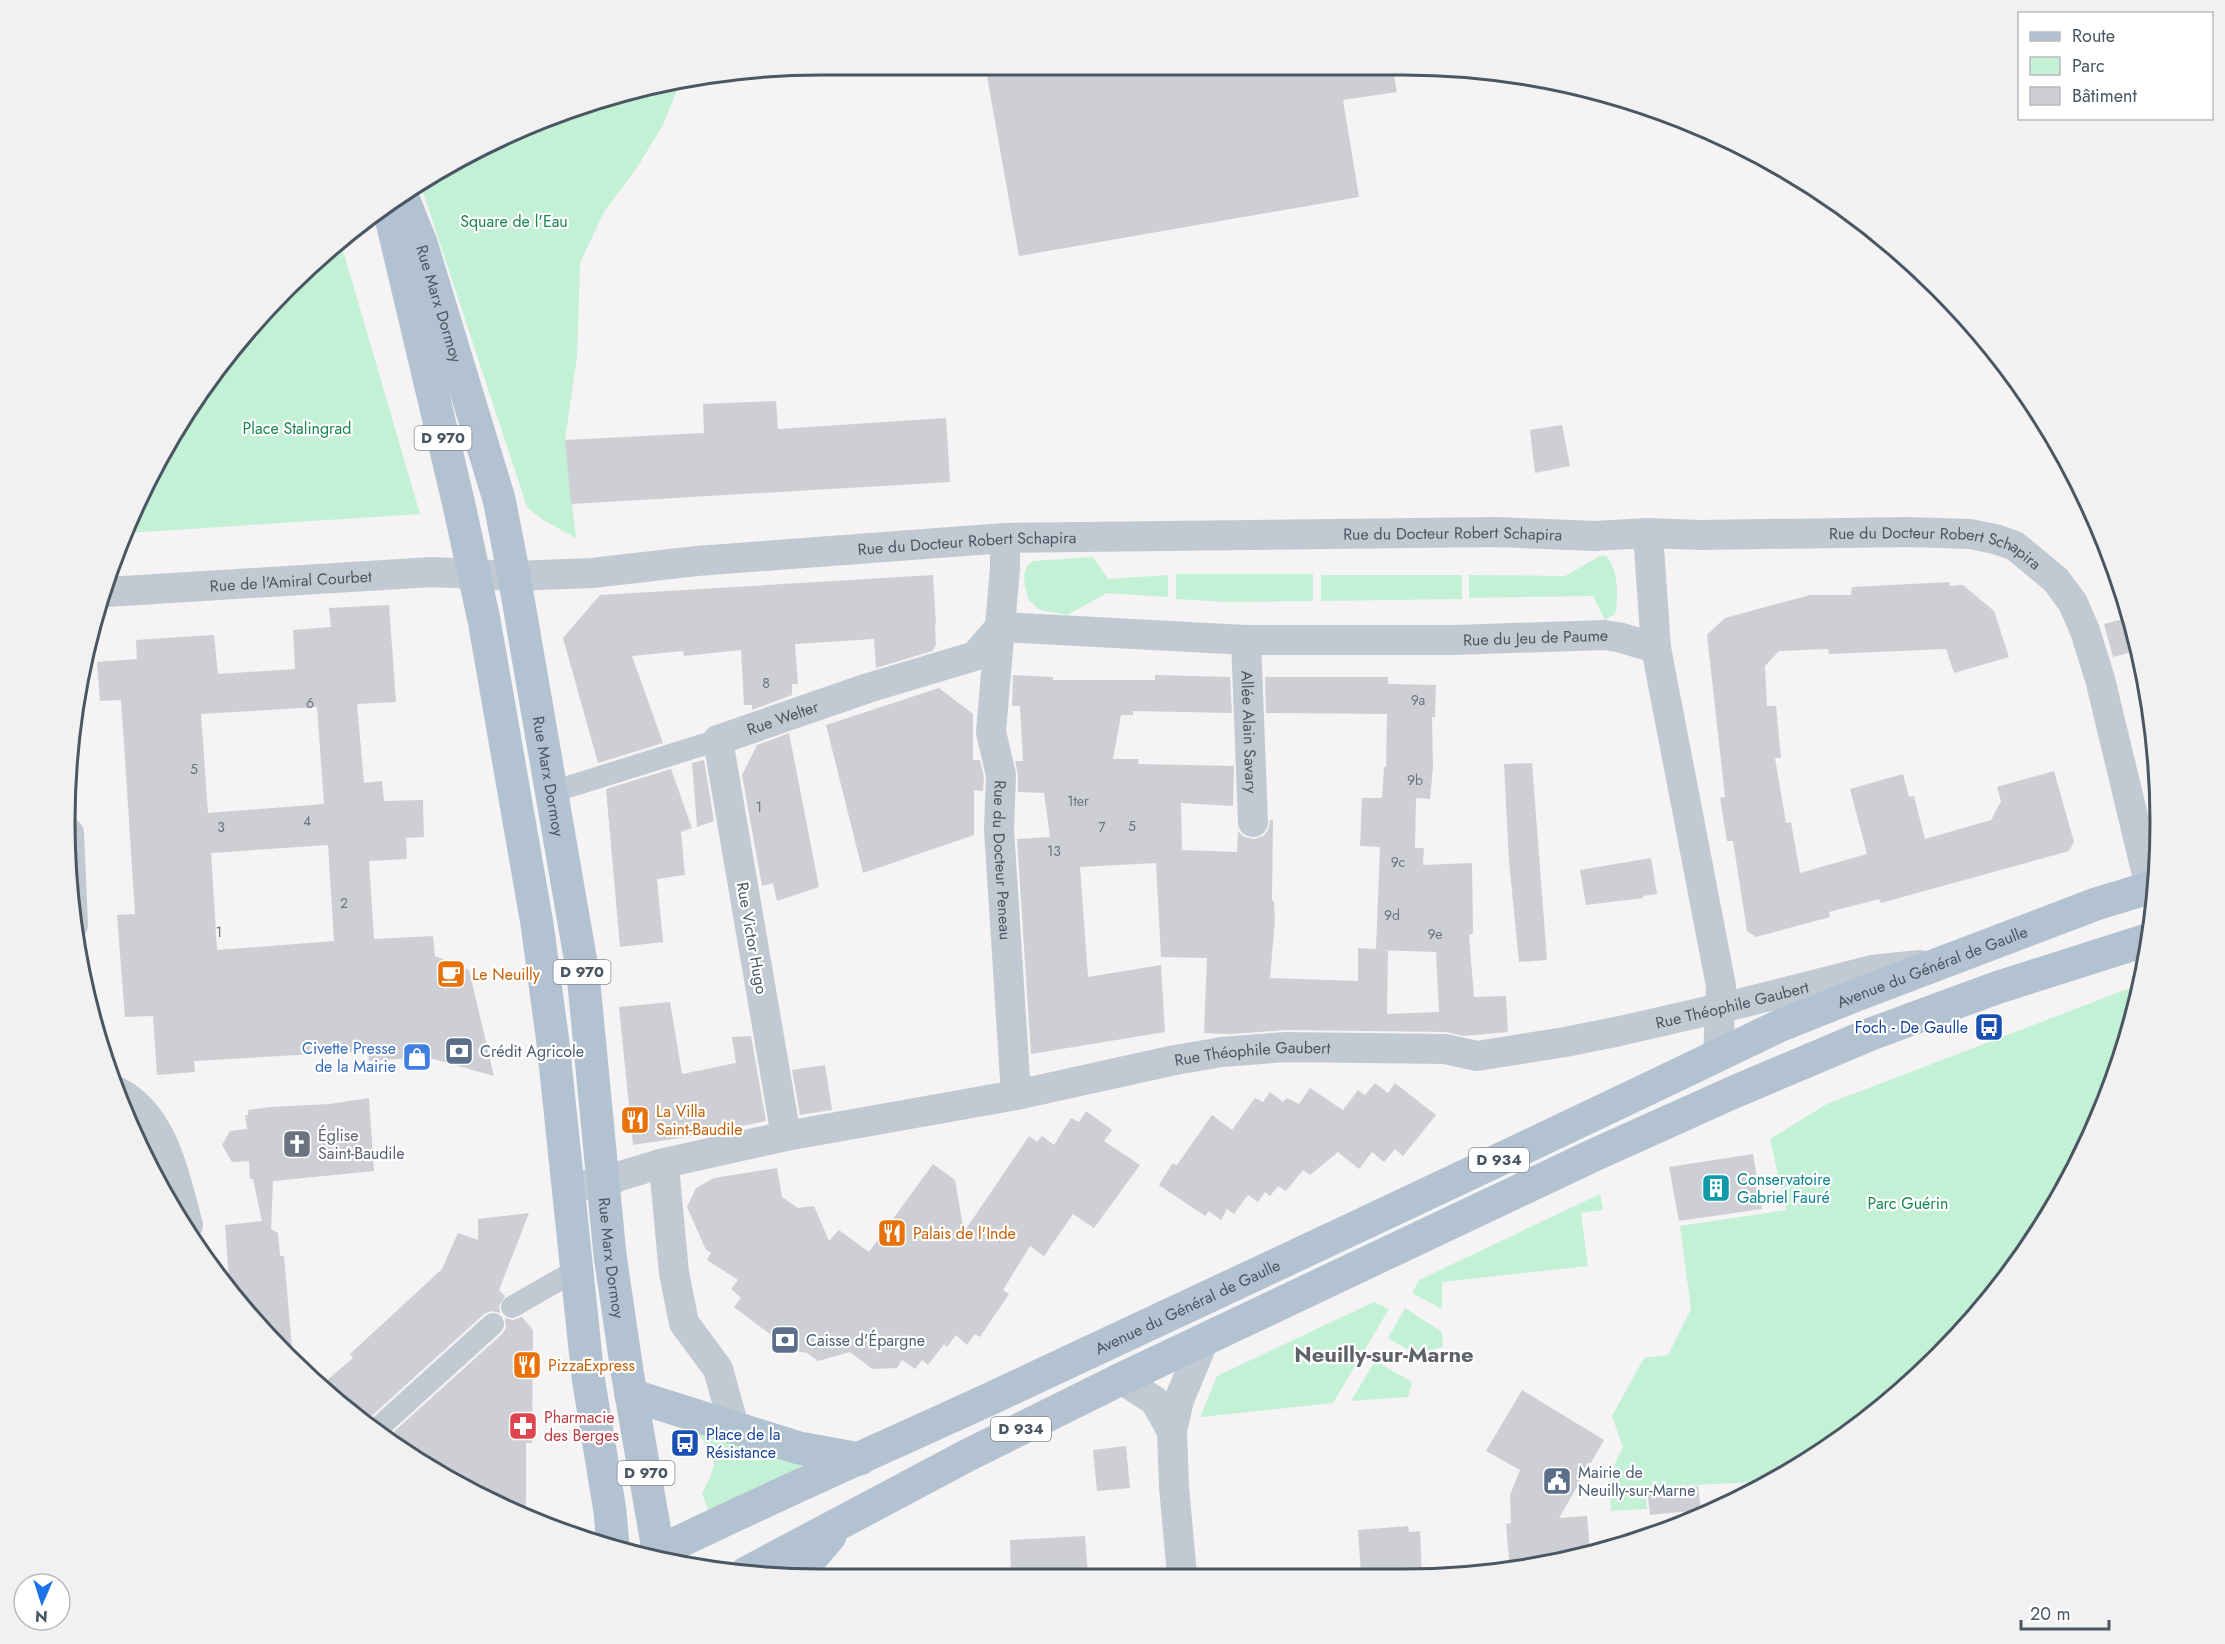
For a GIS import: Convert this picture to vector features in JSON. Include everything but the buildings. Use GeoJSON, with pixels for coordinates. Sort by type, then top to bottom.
{"type":"FeatureCollection","features":[{"type":"Feature","properties":{"kind":"main road","name":"Rue Marx Dormoy"},"geometry":{"type":"LineString","coordinates":[[405,203],[421,243],[499,499],[514,576],[583,974],[610,1255],[629,1383]]}},
{"type":"Feature","properties":{"kind":"main road","name":"Rue Marx Dormoy"},"geometry":{"type":"LineString","coordinates":[[390,213],[474,574],[537,924],[553,1043],[578,1269]]}},
{"type":"Feature","properties":{"kind":"main road","name":"Avenue du Général de Gaulle"},"geometry":{"type":"LineString","coordinates":[[661,1552],[702,1529],[860,1459],[1779,1026],[1938,963],[2096,904],[2147,889]]}},
{"type":"Feature","properties":{"kind":"main road","name":"D 934"},"geometry":{"type":"LineString","coordinates":[[759,1566],[968,1455],[1121,1379],[1594,1155],[1870,1034],[1996,988],[2140,942]]}},
{"type":"Feature","properties":{"kind":"main road"},"geometry":{"type":"LineString","coordinates":[[1718,1056],[1734,1092]]}},
{"type":"Feature","properties":{"kind":"main road","name":"D 970"},"geometry":{"type":"LineString","coordinates":[[578,1269],[588,1377],[612,1539]]}},
{"type":"Feature","properties":{"kind":"main road"},"geometry":{"type":"LineString","coordinates":[[629,1383],[734,1427],[799,1448],[860,1459]]}},
{"type":"Feature","properties":{"kind":"main road","name":"D 970"},"geometry":{"type":"LineString","coordinates":[[629,1383],[656,1550]]}},
{"type":"Feature","properties":{"kind":"main road"},"geometry":{"type":"LineString","coordinates":[[802,1568],[841,1523]]}},
{"type":"Feature","properties":{"kind":"street","name":"Rue du Docteur Robert Schapira"},"geometry":{"type":"LineString","coordinates":[[474,574],[514,576],[592,573],[697,561],[1005,538],[1485,532],[1595,536],[1648,533],[1701,535],[1936,533],[1987,537],[2015,546],[2055,580],[2073,603],[2085,631],[2100,679],[2148,871]]}},
{"type":"Feature","properties":{"kind":"street"},"geometry":{"type":"LineString","coordinates":[[1648,533],[1656,648],[1721,986],[1718,1056]]}},
{"type":"Feature","properties":{"kind":"street","name":"Rue du Docteur Peneau"},"geometry":{"type":"LineString","coordinates":[[1005,538],[1005,568],[991,732],[1001,775],[999,829],[1016,1095]]}},
{"type":"Feature","properties":{"kind":"street","name":"Rue de l'Amiral Courbet"},"geometry":{"type":"LineString","coordinates":[[112,592],[432,572],[474,574]]}},
{"type":"Feature","properties":{"kind":"street","name":"Rue du Jeu de Paume"},"geometry":{"type":"LineString","coordinates":[[1000,627],[1246,640],[1454,640],[1604,635],[1656,648]]}},
{"type":"Feature","properties":{"kind":"street","name":"Rue Welter"},"geometry":{"type":"LineString","coordinates":[[552,792],[718,740],[868,688],[975,656],[1000,627]]}},
{"type":"Feature","properties":{"kind":"street","name":"Allée Alain Savary"},"geometry":{"type":"LineString","coordinates":[[1246,640],[1253,822]]}},
{"type":"Feature","properties":{"kind":"street","name":"Rue Victor Hugo"},"geometry":{"type":"LineString","coordinates":[[718,740],[786,1136]]}},
{"type":"Feature","properties":{"kind":"street","name":"Rue Théophile Gaubert"},"geometry":{"type":"LineString","coordinates":[[568,1186],[603,1184],[620,1176],[660,1164],[786,1136],[1016,1095],[1222,1052],[1286,1047],[1401,1048],[1445,1049],[1477,1056],[1565,1042],[1719,1008],[1872,970],[1938,963]]}},
{"type":"Feature","properties":{"kind":"street"},"geometry":{"type":"LineString","coordinates":[[129,1101],[141,1109],[154,1126],[165,1149],[183,1209]]}},
{"type":"Feature","properties":{"kind":"street"},"geometry":{"type":"LineString","coordinates":[[660,1164],[665,1177],[674,1273],[684,1323],[718,1369],[734,1427]]}},
{"type":"Feature","properties":{"kind":"street"},"geometry":{"type":"LineString","coordinates":[[512,1307],[578,1269]]}},
{"type":"Feature","properties":{"kind":"street"},"geometry":{"type":"LineString","coordinates":[[381,1425],[493,1324]]}},
{"type":"Feature","properties":{"kind":"street"},"geometry":{"type":"LineString","coordinates":[[1181,1569],[1172,1431],[1179,1400],[1204,1340]]}},
{"type":"Feature","properties":{"kind":"street"},"geometry":{"type":"LineString","coordinates":[[1121,1379],[1155,1401],[1172,1431]]}},
{"type":"Feature","properties":{"kind":"green space","name":"Square de l'Eau"},"geometry":{"type":"Polygon","coordinates":[[[678,89],[663,125],[638,166],[604,212],[580,263],[577,356],[565,440],[576,538],[543,520],[527,507],[423,191],[492,152],[536,132],[629,100],[678,89]]]}},
{"type":"Feature","properties":{"kind":"green space","name":"Place Stalingrad"},"geometry":{"type":"Polygon","coordinates":[[[343,249],[420,514],[134,533],[175,448],[229,367],[260,329],[343,249]]]}},
{"type":"Feature","properties":{"kind":"green space"},"geometry":{"type":"Polygon","coordinates":[[[1600,556],[1606,556],[1610,561],[1616,584],[1615,614],[1605,620],[1593,596],[1469,598],[1469,575],[1565,576],[1600,556]]]}},
{"type":"Feature","properties":{"kind":"green space"},"geometry":{"type":"Polygon","coordinates":[[[1093,557],[1108,579],[1168,575],[1168,597],[1107,593],[1067,615],[1040,610],[1029,600],[1024,575],[1027,566],[1033,561],[1093,557]]]}},
{"type":"Feature","properties":{"kind":"green space"},"geometry":{"type":"Polygon","coordinates":[[[1176,574],[1313,574],[1313,601],[1229,602],[1176,599],[1176,574]]]}},
{"type":"Feature","properties":{"kind":"green space"},"geometry":{"type":"Polygon","coordinates":[[[1321,575],[1462,575],[1462,599],[1321,601],[1321,575]]]}},
{"type":"Feature","properties":{"kind":"green space","name":"Parc Guérin"},"geometry":{"type":"Polygon","coordinates":[[[2131,988],[2110,1062],[2093,1108],[2050,1196],[1996,1277],[1965,1315],[1931,1350],[1896,1384],[1858,1415],[1818,1443],[1751,1482],[1645,1487],[1647,1509],[1611,1511],[1611,1478],[1623,1447],[1612,1416],[1644,1358],[1668,1355],[1691,1309],[1680,1226],[1786,1210],[1770,1139],[1827,1104],[2131,988]]]}},
{"type":"Feature","properties":{"kind":"green space"},"geometry":{"type":"Polygon","coordinates":[[[1600,1194],[1603,1210],[1581,1213],[1588,1266],[1442,1282],[1442,1309],[1412,1293],[1419,1280],[1600,1194]]]}},
{"type":"Feature","properties":{"kind":"green space"},"geometry":{"type":"Polygon","coordinates":[[[1374,1302],[1389,1309],[1333,1403],[1200,1417],[1217,1376],[1374,1302]]]}},
{"type":"Feature","properties":{"kind":"green space"},"geometry":{"type":"Polygon","coordinates":[[[1405,1308],[1442,1332],[1443,1346],[1420,1357],[1388,1338],[1405,1308]]]}},
{"type":"Feature","properties":{"kind":"green space"},"geometry":{"type":"Polygon","coordinates":[[[1375,1361],[1412,1382],[1408,1397],[1351,1401],[1375,1361]]]}},
{"type":"Feature","properties":{"kind":"green space"},"geometry":{"type":"Polygon","coordinates":[[[701,1427],[804,1465],[708,1510],[702,1493],[711,1475],[714,1462],[710,1450],[698,1434],[701,1427]]]}},
{"type":"Feature","properties":{"kind":"place","name":"Le Neuilly"},"geometry":{"type":"Point","coordinates":[451,974]}},
{"type":"Feature","properties":{"kind":"place","name":"Foch - De Gaulle"},"geometry":{"type":"Point","coordinates":[1989,1027]}},
{"type":"Feature","properties":{"kind":"place","name":"Crédit Agricole"},"geometry":{"type":"Point","coordinates":[459,1051]}},
{"type":"Feature","properties":{"kind":"place","name":"Civette Presse de la Mairie"},"geometry":{"type":"Point","coordinates":[417,1057]}},
{"type":"Feature","properties":{"kind":"place","name":"La Villa Saint-Baudile"},"geometry":{"type":"Point","coordinates":[635,1120]}},
{"type":"Feature","properties":{"kind":"place","name":"Église Saint-Baudile"},"geometry":{"type":"Point","coordinates":[297,1144]}},
{"type":"Feature","properties":{"kind":"place","name":"Conservatoire Gabriel Fauré"},"geometry":{"type":"Point","coordinates":[1716,1188]}},
{"type":"Feature","properties":{"kind":"place","name":"Palais de l'Inde"},"geometry":{"type":"Point","coordinates":[892,1233]}},
{"type":"Feature","properties":{"kind":"place","name":"Caisse d'Épargne"},"geometry":{"type":"Point","coordinates":[785,1340]}},
{"type":"Feature","properties":{"kind":"place","name":"PizzaExpress"},"geometry":{"type":"Point","coordinates":[527,1365]}},
{"type":"Feature","properties":{"kind":"place","name":"Pharmacie des Berges"},"geometry":{"type":"Point","coordinates":[523,1426]}},
{"type":"Feature","properties":{"kind":"place","name":"Place de la Résistance"},"geometry":{"type":"Point","coordinates":[685,1443]}},
{"type":"Feature","properties":{"kind":"place","name":"Mairie de Neuilly-sur-Marne"},"geometry":{"type":"Point","coordinates":[1557,1481]}},
{"type":"Feature","properties":{"kind":"district","name":"Neuilly-sur-Marne"},"geometry":{"type":"Point","coordinates":[1384,1354]}}]}
